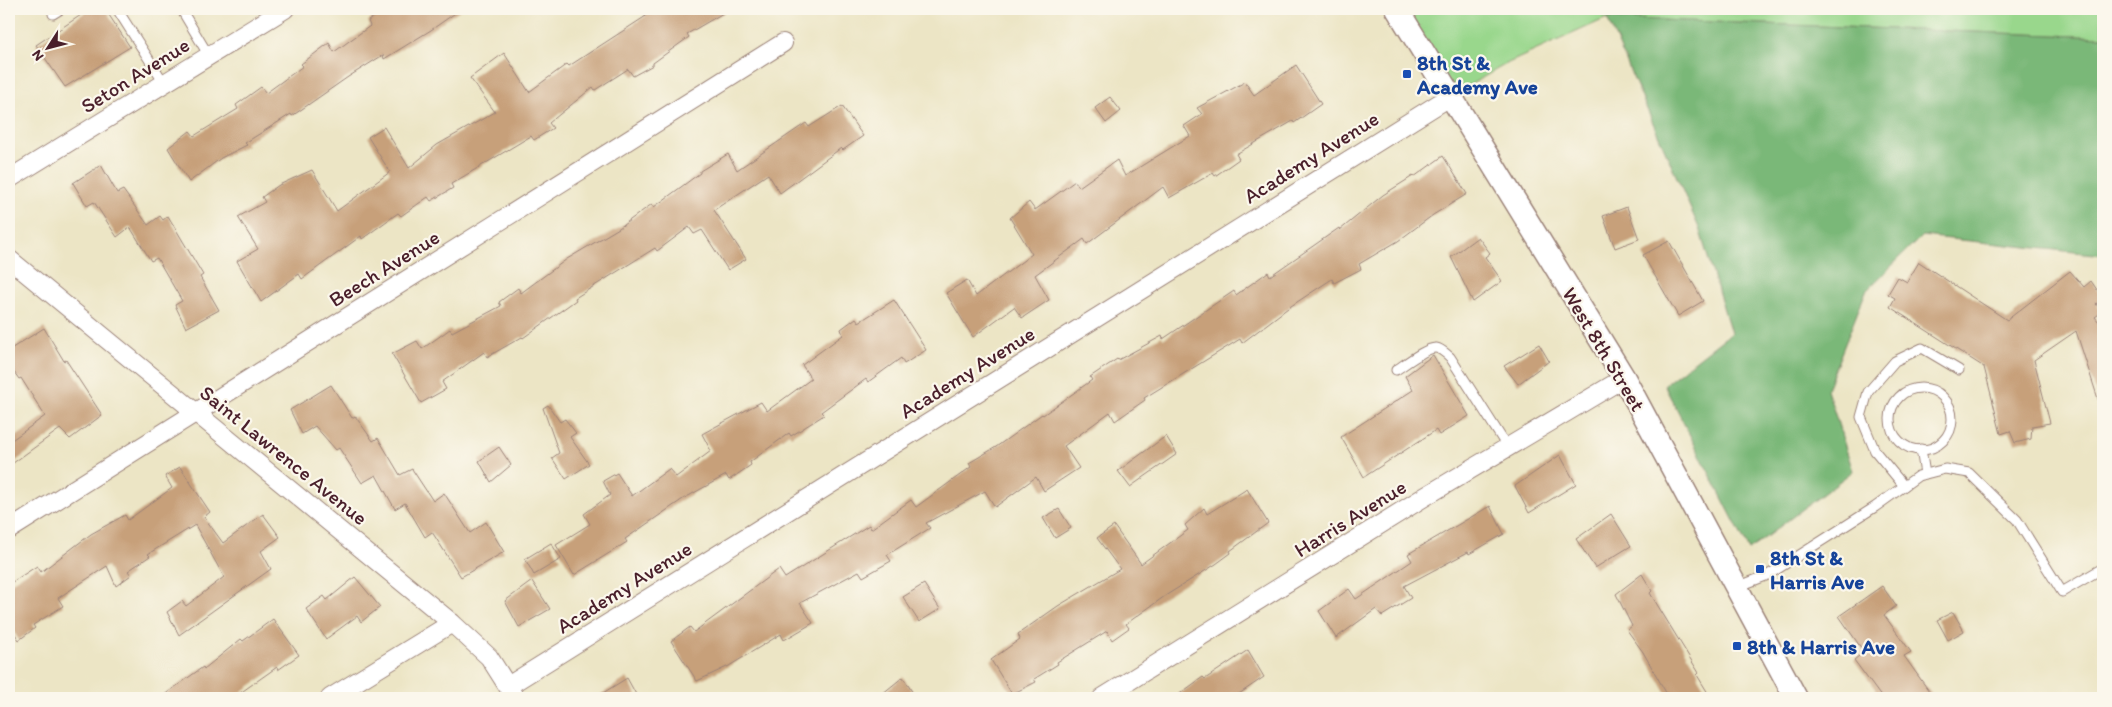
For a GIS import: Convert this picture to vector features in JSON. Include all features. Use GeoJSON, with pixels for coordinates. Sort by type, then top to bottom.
{"type":"FeatureCollection","features":[{"type":"Feature","properties":{"kind":"street","name":"Seton Avenue"},"geometry":{"type":"LineString","coordinates":[[9,179],[285,9]]}},
{"type":"Feature","properties":{"kind":"street","name":"West 8th Street"},"geometry":{"type":"LineString","coordinates":[[1397,9],[1624,378],[1796,698]]}},
{"type":"Feature","properties":{"kind":"street","name":"Beech Avenue"},"geometry":{"type":"LineString","coordinates":[[9,530],[783,43]]}},
{"type":"Feature","properties":{"kind":"street","name":"Academy Avenue"},"geometry":{"type":"LineString","coordinates":[[512,692],[1451,96]]}},
{"type":"Feature","properties":{"kind":"street","name":"Saint Lawrence Avenue"},"geometry":{"type":"LineString","coordinates":[[9,260],[197,412],[452,623],[489,657],[512,692]]}},
{"type":"Feature","properties":{"kind":"street","name":"Harris Avenue"},"geometry":{"type":"LineString","coordinates":[[1102,698],[1624,378]]}},
{"type":"Feature","properties":{"kind":"street"},"geometry":{"type":"LineString","coordinates":[[330,698],[452,623]]}},
{"type":"Feature","properties":{"kind":"lane"},"geometry":{"type":"LineString","coordinates":[[117,9],[164,83]]}},
{"type":"Feature","properties":{"kind":"lane"},"geometry":{"type":"LineString","coordinates":[[181,9],[209,56]]}},
{"type":"Feature","properties":{"kind":"lane"},"geometry":{"type":"LineString","coordinates":[[1396,370],[1431,348],[1438,348],[1443,351],[1450,357],[1508,448]]}},
{"type":"Feature","properties":{"kind":"lane"},"geometry":{"type":"LineString","coordinates":[[1904,486],[1875,451],[1861,417],[1868,392],[1894,361],[1922,348],[1959,370]]}},
{"type":"Feature","properties":{"kind":"lane"},"geometry":{"type":"LineString","coordinates":[[1917,388],[1935,391],[1948,404],[1951,412],[1950,430],[1945,438],[1930,448],[1921,449],[1904,444],[1892,430],[1890,420],[1895,403],[1901,396],[1917,388]]}},
{"type":"Feature","properties":{"kind":"lane"},"geometry":{"type":"LineString","coordinates":[[1921,449],[1925,474]]}},
{"type":"Feature","properties":{"kind":"lane"},"geometry":{"type":"LineString","coordinates":[[1736,587],[1768,575],[1875,508],[1918,476],[1945,469],[1970,473],[2017,520],[2062,592],[2103,568]]}},
{"type":"Feature","properties":{"kind":"green space"},"geometry":{"type":"Polygon","coordinates":[[[1397,9],[2103,9],[2103,37],[1607,18],[1506,64],[1451,96],[1397,9]]]}},
{"type":"Feature","properties":{"kind":"green space"},"geometry":{"type":"Polygon","coordinates":[[[1607,18],[2103,37],[2103,255],[1922,236],[1866,291],[1827,389],[1853,471],[1749,550],[1664,385],[1731,333],[1699,228],[1607,18]]]}},
{"type":"Feature","properties":{"kind":"building"},"geometry":{"type":"Polygon","coordinates":[[[90,9],[105,9],[130,47],[65,87],[36,45],[90,9]]]}},
{"type":"Feature","properties":{"kind":"building"},"geometry":{"type":"Polygon","coordinates":[[[386,9],[461,9],[384,59],[383,55],[348,77],[292,116],[291,114],[245,143],[247,145],[221,158],[189,182],[168,148],[190,131],[194,136],[238,109],[236,105],[261,87],[266,93],[303,66],[301,64],[329,43],[334,52],[370,26],[368,21],[386,9]]]}},
{"type":"Feature","properties":{"kind":"building"},"geometry":{"type":"Polygon","coordinates":[[[641,9],[730,9],[687,34],[689,37],[653,63],[653,65],[633,76],[628,69],[595,90],[593,87],[549,123],[553,128],[534,140],[531,136],[451,184],[453,188],[431,201],[428,197],[401,216],[398,213],[362,239],[361,236],[302,279],[299,274],[261,302],[237,261],[258,249],[238,217],[265,202],[262,197],[279,185],[312,170],[337,211],[390,172],[368,137],[384,127],[409,168],[437,145],[495,112],[470,78],[504,53],[529,92],[567,64],[569,66],[646,16],[641,9]]]}},
{"type":"Feature","properties":{"kind":"building"},"geometry":{"type":"Polygon","coordinates":[[[1296,65],[1321,104],[1294,123],[1293,121],[1236,154],[1239,159],[1215,176],[1213,173],[1169,198],[1163,187],[1087,244],[1084,239],[1035,275],[1049,300],[1022,318],[1014,307],[973,337],[946,293],[967,280],[976,296],[1032,254],[1010,218],[1029,202],[1035,210],[1075,181],[1079,187],[1117,160],[1125,176],[1190,136],[1184,126],[1202,114],[1197,108],[1245,82],[1254,95],[1296,65]]]}},
{"type":"Feature","properties":{"kind":"building"},"geometry":{"type":"Polygon","coordinates":[[[1110,97],[1121,111],[1106,123],[1095,108],[1110,97]]]}},
{"type":"Feature","properties":{"kind":"building"},"geometry":{"type":"Polygon","coordinates":[[[842,106],[863,136],[843,150],[841,148],[780,193],[768,174],[714,210],[746,259],[728,270],[702,230],[694,234],[689,227],[657,251],[655,248],[575,298],[576,300],[523,338],[487,357],[484,352],[442,382],[446,389],[421,403],[392,354],[417,341],[422,349],[450,329],[452,332],[501,306],[499,302],[518,288],[521,293],[567,259],[619,228],[652,204],[654,207],[700,173],[700,171],[728,154],[737,170],[806,123],[809,127],[842,106]]]}},
{"type":"Feature","properties":{"kind":"building"},"geometry":{"type":"Polygon","coordinates":[[[1443,156],[1467,194],[1433,215],[1398,241],[1359,264],[1361,269],[1334,283],[1332,279],[1288,308],[1242,343],[1240,339],[1144,398],[1145,400],[1115,421],[1110,412],[1064,446],[1079,468],[1044,491],[1036,477],[995,507],[985,491],[926,523],[930,528],[887,555],[891,561],[863,577],[859,571],[800,603],[813,623],[784,640],[781,634],[729,666],[697,681],[671,641],[690,627],[694,632],[779,569],[785,578],[869,525],[871,529],[911,500],[916,507],[971,467],[969,463],[1043,415],[1092,380],[1090,377],[1117,359],[1162,336],[1163,339],[1234,291],[1236,295],[1268,272],[1270,276],[1339,228],[1340,230],[1383,195],[1414,177],[1443,156]]]}},
{"type":"Feature","properties":{"kind":"building"},"geometry":{"type":"Polygon","coordinates":[[[101,165],[117,193],[123,190],[148,225],[160,216],[163,220],[168,216],[203,275],[200,277],[219,310],[186,328],[175,305],[182,301],[157,258],[151,261],[130,227],[117,237],[94,202],[87,206],[73,183],[101,165]]]}},
{"type":"Feature","properties":{"kind":"building"},"geometry":{"type":"Polygon","coordinates":[[[1627,207],[1639,239],[1615,248],[1603,216],[1627,207]]]}},
{"type":"Feature","properties":{"kind":"building"},"geometry":{"type":"Polygon","coordinates":[[[1478,237],[1490,253],[1485,257],[1502,281],[1473,302],[1451,257],[1478,237]]]}},
{"type":"Feature","properties":{"kind":"building"},"geometry":{"type":"Polygon","coordinates":[[[1669,241],[1703,301],[1678,316],[1643,255],[1669,241]]]}},
{"type":"Feature","properties":{"kind":"building"},"geometry":{"type":"Polygon","coordinates":[[[1919,262],[2007,320],[2070,271],[2084,287],[2091,281],[2102,297],[2096,304],[2102,312],[2095,317],[2103,327],[2103,404],[2100,405],[2076,331],[2034,360],[2050,423],[2032,426],[2031,439],[2015,443],[2010,431],[2001,434],[1984,367],[1890,307],[1895,298],[1888,294],[1898,277],[1907,282],[1919,262]]]}},
{"type":"Feature","properties":{"kind":"building"},"geometry":{"type":"Polygon","coordinates":[[[894,300],[926,350],[904,364],[901,358],[868,382],[866,379],[821,412],[824,415],[791,436],[789,433],[750,462],[751,465],[729,480],[726,475],[683,499],[625,539],[627,542],[574,575],[556,545],[590,524],[584,514],[610,495],[603,481],[617,473],[632,496],[669,469],[676,477],[711,451],[702,434],[761,402],[767,411],[811,379],[802,365],[843,335],[841,329],[856,318],[859,322],[894,300]]]}},
{"type":"Feature","properties":{"kind":"building"},"geometry":{"type":"Polygon","coordinates":[[[44,328],[64,361],[66,360],[102,415],[70,439],[60,429],[9,466],[9,442],[45,416],[21,378],[19,379],[9,365],[9,350],[44,328]]]}},
{"type":"Feature","properties":{"kind":"building"},"geometry":{"type":"Polygon","coordinates":[[[1539,344],[1549,361],[1518,384],[1504,366],[1539,344]]]}},
{"type":"Feature","properties":{"kind":"building"},"geometry":{"type":"Polygon","coordinates":[[[1433,355],[1469,416],[1439,435],[1436,430],[1364,477],[1341,437],[1413,390],[1405,376],[1433,355]]]}},
{"type":"Feature","properties":{"kind":"building"},"geometry":{"type":"Polygon","coordinates":[[[331,385],[352,418],[355,416],[373,441],[378,438],[400,475],[412,469],[433,501],[444,493],[470,533],[486,522],[504,552],[461,577],[432,532],[425,537],[405,503],[395,509],[376,475],[362,483],[339,448],[336,450],[315,426],[302,434],[290,410],[331,385]]]}},
{"type":"Feature","properties":{"kind":"building"},"geometry":{"type":"Polygon","coordinates":[[[548,405],[560,422],[565,419],[576,433],[570,437],[589,464],[566,479],[552,458],[559,453],[543,408],[548,405]]]}},
{"type":"Feature","properties":{"kind":"building"},"geometry":{"type":"Polygon","coordinates":[[[1166,436],[1177,454],[1130,487],[1118,471],[1166,436]]]}},
{"type":"Feature","properties":{"kind":"building"},"geometry":{"type":"Polygon","coordinates":[[[499,447],[511,465],[491,482],[479,461],[499,447]]]}},
{"type":"Feature","properties":{"kind":"building"},"geometry":{"type":"Polygon","coordinates":[[[1560,455],[1576,484],[1529,513],[1515,486],[1560,455]]]}},
{"type":"Feature","properties":{"kind":"building"},"geometry":{"type":"Polygon","coordinates":[[[180,467],[210,512],[204,517],[223,543],[263,514],[280,537],[261,551],[271,569],[179,635],[167,612],[182,601],[186,606],[224,577],[195,525],[148,554],[150,556],[128,571],[131,575],[116,586],[107,566],[58,598],[63,606],[33,625],[35,628],[19,640],[9,625],[9,584],[37,566],[41,572],[91,534],[125,515],[128,520],[172,488],[165,476],[180,467]]]}},
{"type":"Feature","properties":{"kind":"building"},"geometry":{"type":"Polygon","coordinates":[[[1247,489],[1268,523],[1230,551],[1231,553],[1216,564],[1165,596],[1126,624],[1129,628],[1112,640],[1107,631],[1057,662],[1058,664],[1034,679],[1036,682],[1012,694],[991,660],[1020,639],[1018,634],[1058,606],[1120,569],[1097,538],[1114,526],[1141,564],[1188,530],[1185,525],[1204,508],[1207,514],[1247,489]]]}},
{"type":"Feature","properties":{"kind":"building"},"geometry":{"type":"Polygon","coordinates":[[[1490,506],[1504,534],[1469,554],[1468,552],[1404,586],[1411,598],[1382,616],[1376,609],[1336,638],[1319,611],[1349,589],[1356,599],[1412,561],[1408,554],[1490,506]]]}},
{"type":"Feature","properties":{"kind":"building"},"geometry":{"type":"Polygon","coordinates":[[[1059,509],[1071,528],[1055,538],[1043,518],[1059,509]]]}},
{"type":"Feature","properties":{"kind":"building"},"geometry":{"type":"Polygon","coordinates":[[[1611,514],[1631,546],[1595,568],[1576,539],[1611,514]]]}},
{"type":"Feature","properties":{"kind":"building"},"geometry":{"type":"Polygon","coordinates":[[[551,543],[561,559],[534,575],[525,559],[551,543]]]}},
{"type":"Feature","properties":{"kind":"building"},"geometry":{"type":"Polygon","coordinates":[[[1642,574],[1652,591],[1650,593],[1699,673],[1697,675],[1711,698],[1669,698],[1643,652],[1627,630],[1632,626],[1616,594],[1642,574]]]}},
{"type":"Feature","properties":{"kind":"building"},"geometry":{"type":"Polygon","coordinates":[[[355,577],[380,607],[361,622],[357,616],[326,639],[306,609],[324,596],[327,600],[355,577]]]}},
{"type":"Feature","properties":{"kind":"building"},"geometry":{"type":"Polygon","coordinates":[[[532,581],[550,609],[519,627],[505,601],[532,581]]]}},
{"type":"Feature","properties":{"kind":"building"},"geometry":{"type":"Polygon","coordinates":[[[924,584],[940,609],[919,622],[903,597],[924,584]]]}},
{"type":"Feature","properties":{"kind":"building"},"geometry":{"type":"Polygon","coordinates":[[[1882,586],[1896,606],[1884,615],[1911,652],[1904,656],[1934,698],[1882,698],[1854,660],[1864,652],[1839,616],[1882,586]]]}},
{"type":"Feature","properties":{"kind":"building"},"geometry":{"type":"Polygon","coordinates":[[[1953,612],[1964,631],[1948,640],[1937,620],[1953,612]]]}},
{"type":"Feature","properties":{"kind":"building"},"geometry":{"type":"Polygon","coordinates":[[[273,619],[299,655],[278,670],[277,667],[233,698],[160,698],[203,667],[204,669],[241,639],[243,641],[273,619]]]}},
{"type":"Feature","properties":{"kind":"building"},"geometry":{"type":"Polygon","coordinates":[[[1248,650],[1264,677],[1233,698],[1174,698],[1203,677],[1205,679],[1248,650]]]}},
{"type":"Feature","properties":{"kind":"building"},"geometry":{"type":"Polygon","coordinates":[[[903,677],[916,698],[877,698],[903,677]]]}},
{"type":"Feature","properties":{"kind":"building"},"geometry":{"type":"Polygon","coordinates":[[[627,678],[638,698],[595,698],[627,678]]]}},
{"type":"Feature","properties":{"kind":"place","name":"8th St & Academy Ave"},"geometry":{"type":"Point","coordinates":[1407,74]}},
{"type":"Feature","properties":{"kind":"place","name":"8th St & Harris Ave"},"geometry":{"type":"Point","coordinates":[1760,569]}},
{"type":"Feature","properties":{"kind":"place","name":"8th & Harris Ave"},"geometry":{"type":"Point","coordinates":[1737,646]}}]}
